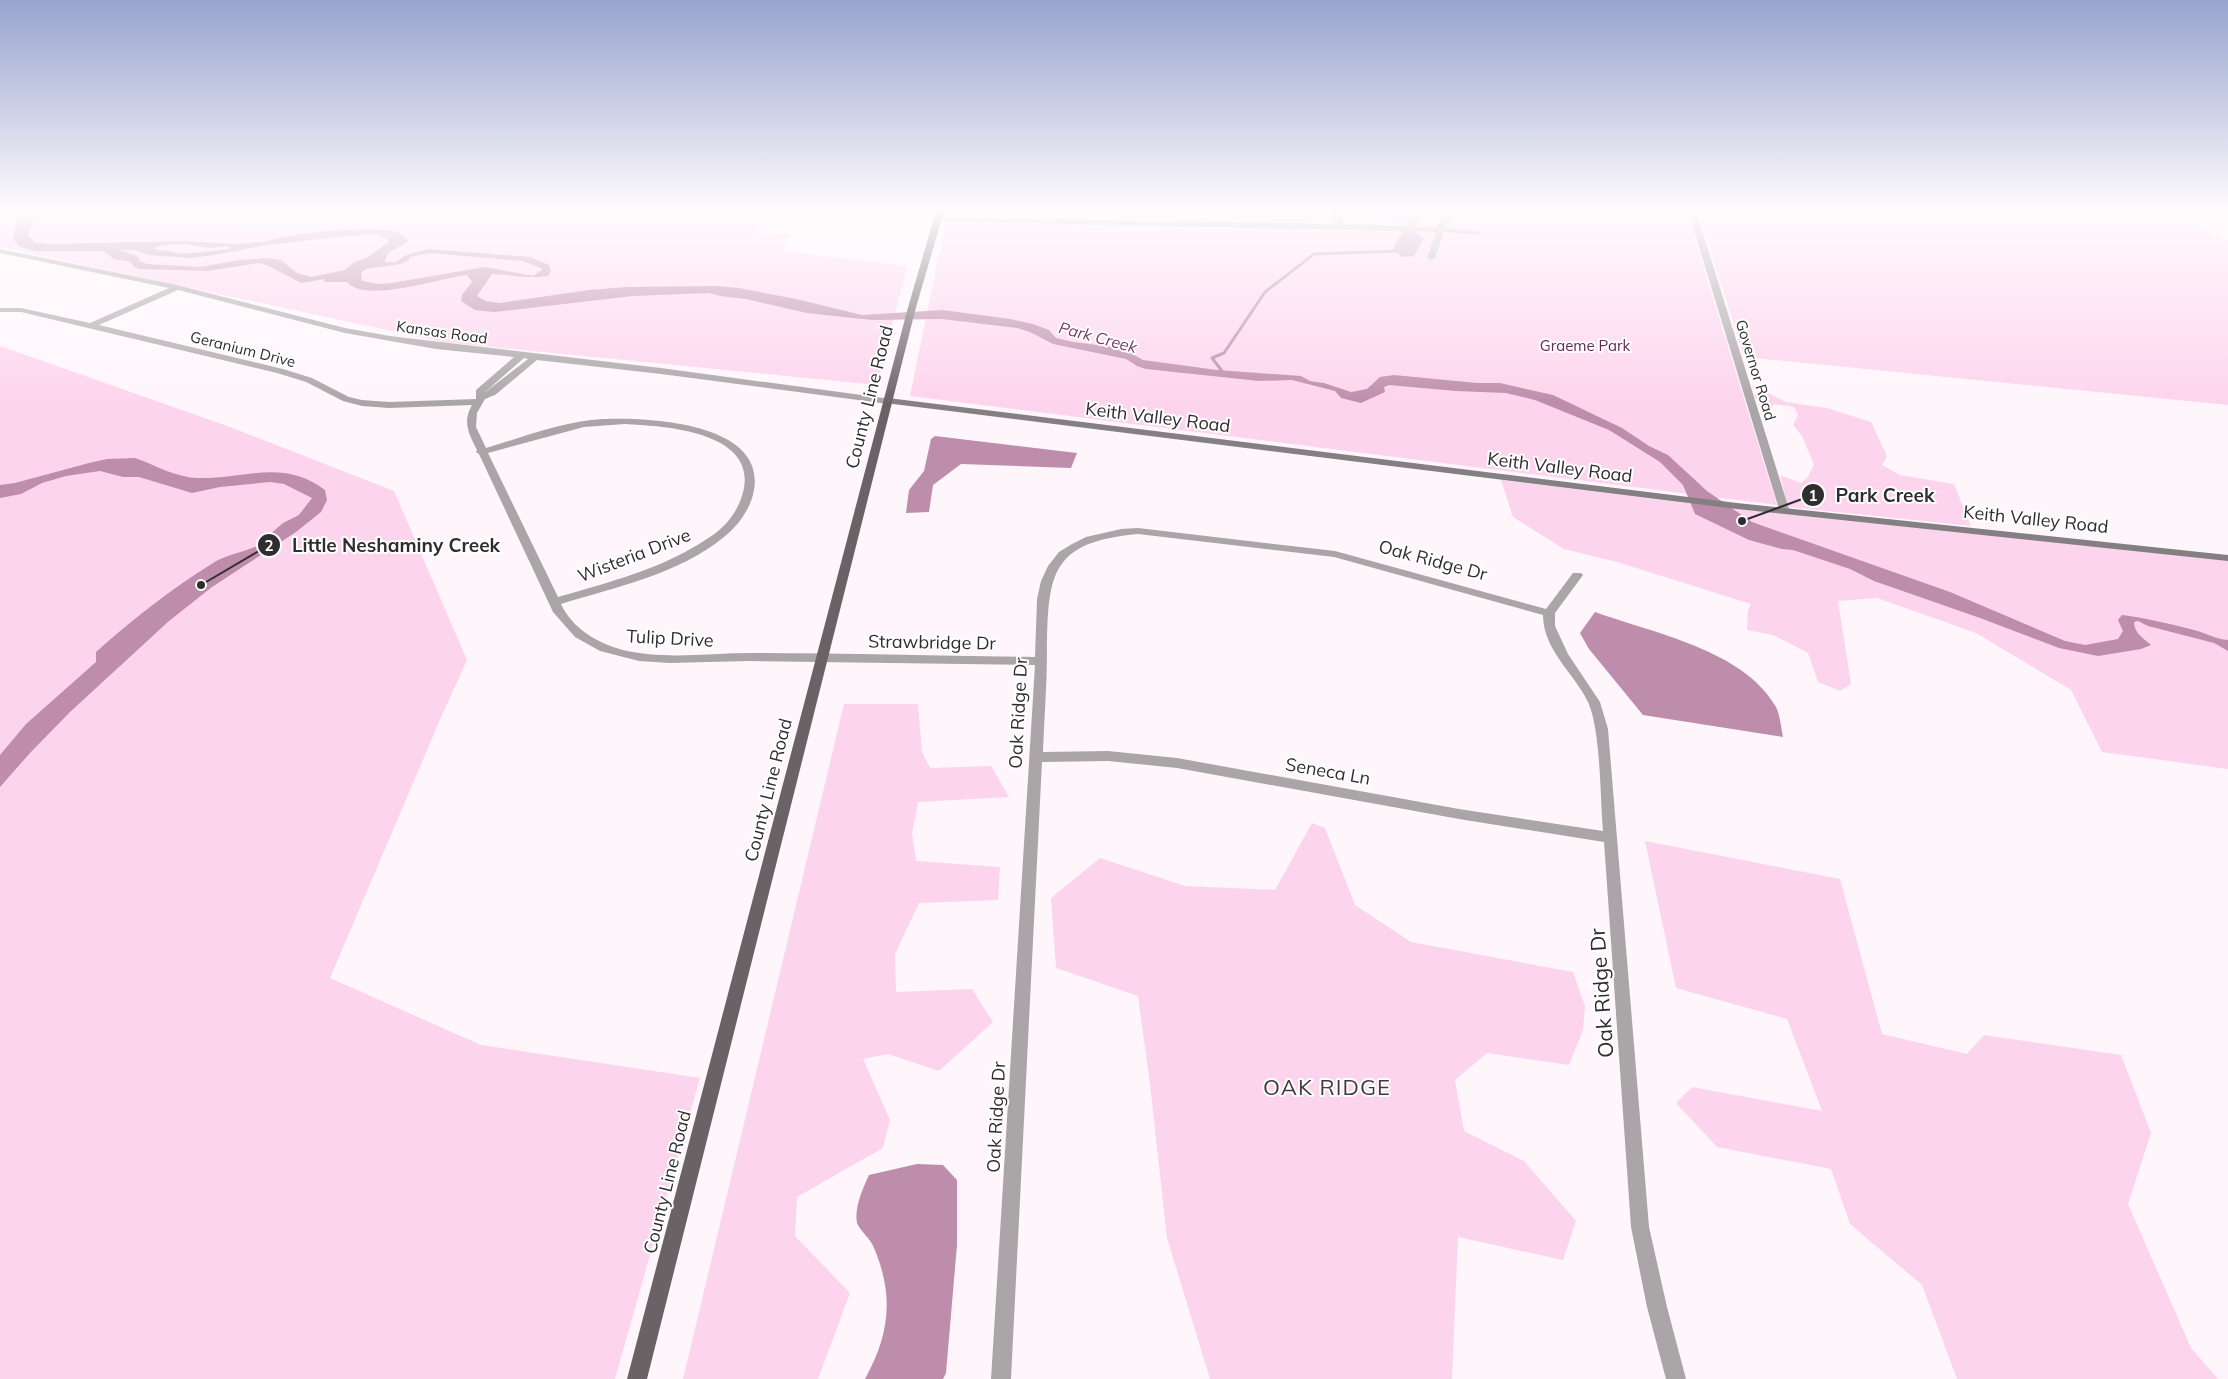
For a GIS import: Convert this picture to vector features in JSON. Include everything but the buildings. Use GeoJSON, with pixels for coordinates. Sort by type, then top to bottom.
{"type":"FeatureCollection","features":[{"type":"Feature","properties":{"kind":"main road","name":"County Line Road"},"geometry":{"type":"LineString","coordinates":[[637,1379],[921,275]]}},
{"type":"Feature","properties":{"kind":"street","name":"Kansas Road"},"geometry":{"type":"LineString","coordinates":[[117,275],[177,287],[345,330],[390,339],[534,358],[661,371],[888,401]]}},
{"type":"Feature","properties":{"kind":"street","name":"Governor Road"},"geometry":{"type":"LineString","coordinates":[[1712,275],[1784,509]]}},
{"type":"Feature","properties":{"kind":"street"},"geometry":{"type":"LineString","coordinates":[[80,323],[164,285]]}},
{"type":"Feature","properties":{"kind":"street"},"geometry":{"type":"LineString","coordinates":[[92,326],[177,287]]}},
{"type":"Feature","properties":{"kind":"street","name":"Geranium Drive"},"geometry":{"type":"LineString","coordinates":[[0,310],[22,310],[296,376],[330,389],[346,399],[362,403],[389,405],[480,400]]}},
{"type":"Feature","properties":{"kind":"street","name":"Tulip Drive"},"geometry":{"type":"LineString","coordinates":[[521,356],[479,392],[480,400],[472,413],[471,427],[481,452],[558,612],[575,633],[596,645],[626,655],[673,659],[748,657],[822,659]]}},
{"type":"Feature","properties":{"kind":"street"},"geometry":{"type":"LineString","coordinates":[[480,400],[492,393],[534,358]]}},
{"type":"Feature","properties":{"kind":"street","name":"Keith Valley Road"},"geometry":{"type":"LineString","coordinates":[[888,401],[1737,506],[1784,509],[2228,558]]}},
{"type":"Feature","properties":{"kind":"street","name":"Wisteria Drive"},"geometry":{"type":"LineString","coordinates":[[481,452],[584,424],[642,422],[703,432],[733,446],[744,458],[750,472],[746,502],[735,521],[715,540],[674,561],[634,577],[554,602]]}},
{"type":"Feature","properties":{"kind":"street","name":"Oak Ridge Dr"},"geometry":{"type":"LineString","coordinates":[[1002,1379],[1043,598],[1048,579],[1058,561],[1069,548],[1116,532],[1138,530],[1335,554],[1549,613],[1549,626],[1562,655],[1594,702],[1602,729],[1640,1227],[1657,1307],[1676,1379]]}},
{"type":"Feature","properties":{"kind":"street"},"geometry":{"type":"LineString","coordinates":[[1549,613],[1577,575]]}},
{"type":"Feature","properties":{"kind":"street","name":"Strawbridge Dr"},"geometry":{"type":"LineString","coordinates":[[822,659],[1041,661]]}},
{"type":"Feature","properties":{"kind":"street","name":"Seneca Ln"},"geometry":{"type":"LineString","coordinates":[[1036,757],[1108,756],[1177,763],[1459,814],[1611,838]]}},
{"type":"Feature","properties":{"kind":"green space"},"geometry":{"type":"Polygon","coordinates":[[[132,275],[905,275],[877,385],[443,342],[132,275]]]}},
{"type":"Feature","properties":{"kind":"green space","name":"Graeme Park"},"geometry":{"type":"Polygon","coordinates":[[[935,275],[1706,275],[1777,505],[910,396],[935,275]]]}},
{"type":"Feature","properties":{"kind":"green space"},"geometry":{"type":"Polygon","coordinates":[[[1718,275],[2228,275],[2228,405],[1744,357],[1718,275]]]}},
{"type":"Feature","properties":{"kind":"green space"},"geometry":{"type":"Polygon","coordinates":[[[0,346],[230,427],[394,491],[467,660],[330,978],[481,1045],[700,1078],[615,1379],[0,1379],[0,346]]]}},
{"type":"Feature","properties":{"kind":"green space"},"geometry":{"type":"Polygon","coordinates":[[[1762,390],[1786,402],[1827,408],[1871,422],[1887,456],[1882,465],[1900,475],[1954,484],[1971,526],[1788,507],[1780,475],[1801,483],[1807,478],[1814,465],[1802,436],[1793,425],[1798,415],[1794,407],[1774,404],[1771,409],[1761,407],[1754,395],[1762,390]]]}},
{"type":"Feature","properties":{"kind":"green space"},"geometry":{"type":"Polygon","coordinates":[[[1501,480],[2228,558],[2228,769],[2102,752],[2071,690],[1976,633],[1877,598],[1838,601],[1851,684],[1840,691],[1818,682],[1808,653],[1773,635],[1747,630],[1748,610],[1751,604],[1617,562],[1564,549],[1513,517],[1501,480]]]}},
{"type":"Feature","properties":{"kind":"green space"},"geometry":{"type":"Polygon","coordinates":[[[844,704],[918,704],[922,752],[930,768],[991,766],[1009,797],[918,802],[912,833],[916,861],[1000,867],[998,900],[919,903],[895,954],[896,992],[972,989],[993,1022],[939,1071],[888,1054],[863,1059],[890,1120],[883,1148],[797,1197],[795,1236],[850,1293],[818,1379],[683,1379],[844,704]]]}},
{"type":"Feature","properties":{"kind":"green space"},"geometry":{"type":"Polygon","coordinates":[[[1312,823],[1325,828],[1355,905],[1411,942],[1573,972],[1585,1006],[1583,1030],[1569,1065],[1487,1053],[1455,1080],[1464,1131],[1524,1161],[1576,1221],[1563,1260],[1458,1237],[1452,1379],[1210,1379],[1167,1238],[1138,996],[1056,968],[1051,898],[1100,858],[1185,886],[1275,890],[1312,823]]]}},
{"type":"Feature","properties":{"kind":"green space"},"geometry":{"type":"Polygon","coordinates":[[[1645,841],[1840,879],[1882,1034],[1967,1054],[1984,1035],[2121,1055],[2151,1133],[2128,1204],[2191,1348],[2218,1379],[1957,1379],[1922,1285],[1850,1224],[1831,1169],[1717,1147],[1676,1103],[1692,1087],[1822,1111],[1787,1019],[1676,988],[1645,841]]]}},
{"type":"Feature","properties":{"kind":"shaded area"},"geometry":{"type":"Polygon","coordinates":[[[287,275],[311,277],[361,275],[362,281],[379,284],[436,275],[465,275],[404,288],[370,291],[356,288],[347,282],[325,282],[325,279],[301,283],[287,275]]]}},
{"type":"Feature","properties":{"kind":"shaded area"},"geometry":{"type":"Polygon","coordinates":[[[467,275],[491,275],[477,296],[486,301],[499,303],[589,290],[626,287],[716,286],[739,288],[796,299],[862,315],[943,310],[1033,324],[1049,330],[1056,338],[1122,348],[1143,360],[1217,370],[1301,376],[1310,381],[1324,383],[1351,392],[1367,389],[1380,377],[1394,375],[1477,383],[1500,383],[1553,395],[1622,428],[1649,446],[1668,455],[1707,491],[1752,522],[1950,592],[2065,641],[2085,645],[2118,639],[2123,631],[2118,620],[2122,615],[2167,623],[2228,640],[2228,651],[2214,643],[2148,626],[2138,621],[2134,622],[2134,626],[2140,635],[2151,645],[2141,649],[2098,656],[2059,648],[1874,581],[1850,569],[1793,550],[1749,540],[1695,514],[1683,485],[1660,462],[1609,430],[1535,400],[1506,393],[1389,385],[1384,387],[1385,392],[1361,403],[1341,398],[1335,391],[1292,380],[1259,381],[1146,369],[1126,359],[1053,344],[1030,332],[1017,328],[942,319],[873,320],[807,313],[746,299],[709,293],[633,296],[494,312],[475,310],[461,301],[462,295],[472,282],[467,275]]]}},
{"type":"Feature","properties":{"kind":"shaded area"},"geometry":{"type":"Polygon","coordinates":[[[507,275],[548,275],[540,277],[507,275]]]}},
{"type":"Feature","properties":{"kind":"shaded area"},"geometry":{"type":"Polygon","coordinates":[[[935,436],[1077,453],[1071,468],[961,464],[933,485],[929,512],[906,513],[909,490],[924,471],[931,439],[935,436]]]}},
{"type":"Feature","properties":{"kind":"shaded area"},"geometry":{"type":"Polygon","coordinates":[[[135,458],[174,474],[198,478],[264,472],[294,475],[309,480],[325,490],[327,500],[321,512],[296,532],[212,587],[169,621],[70,712],[0,787],[0,755],[26,724],[96,662],[96,652],[153,605],[197,573],[213,563],[264,543],[269,539],[268,536],[283,523],[299,515],[312,498],[284,484],[270,482],[220,487],[192,493],[139,477],[123,477],[100,471],[66,476],[42,483],[21,494],[0,498],[0,485],[15,483],[107,459],[135,458]]]}},
{"type":"Feature","properties":{"kind":"shaded area"},"geometry":{"type":"Polygon","coordinates":[[[1595,612],[1695,646],[1720,657],[1742,671],[1761,687],[1776,707],[1783,737],[1643,715],[1589,649],[1580,633],[1595,612]]]}},
{"type":"Feature","properties":{"kind":"shaded area"},"geometry":{"type":"Polygon","coordinates":[[[917,1164],[943,1165],[957,1180],[957,1245],[946,1373],[943,1379],[865,1379],[880,1346],[884,1330],[887,1298],[885,1282],[874,1248],[857,1223],[858,1205],[869,1175],[917,1164]]]}},
{"type":"Feature","properties":{"kind":"waterway"},"geometry":{"type":"LineString","coordinates":[[1222,371],[1212,358],[1224,353],[1265,292],[1286,275]]}},
{"type":"Feature","properties":{"kind":"place","name":"Park Creek"},"geometry":{"type":"Point","coordinates":[1742,521]}},
{"type":"Feature","properties":{"kind":"place","name":"Little Neshaminy Creek"},"geometry":{"type":"Point","coordinates":[201,585]}},
{"type":"Feature","properties":{"kind":"district","name":"OAK RIDGE"},"geometry":{"type":"Point","coordinates":[1327,1087]}}]}
